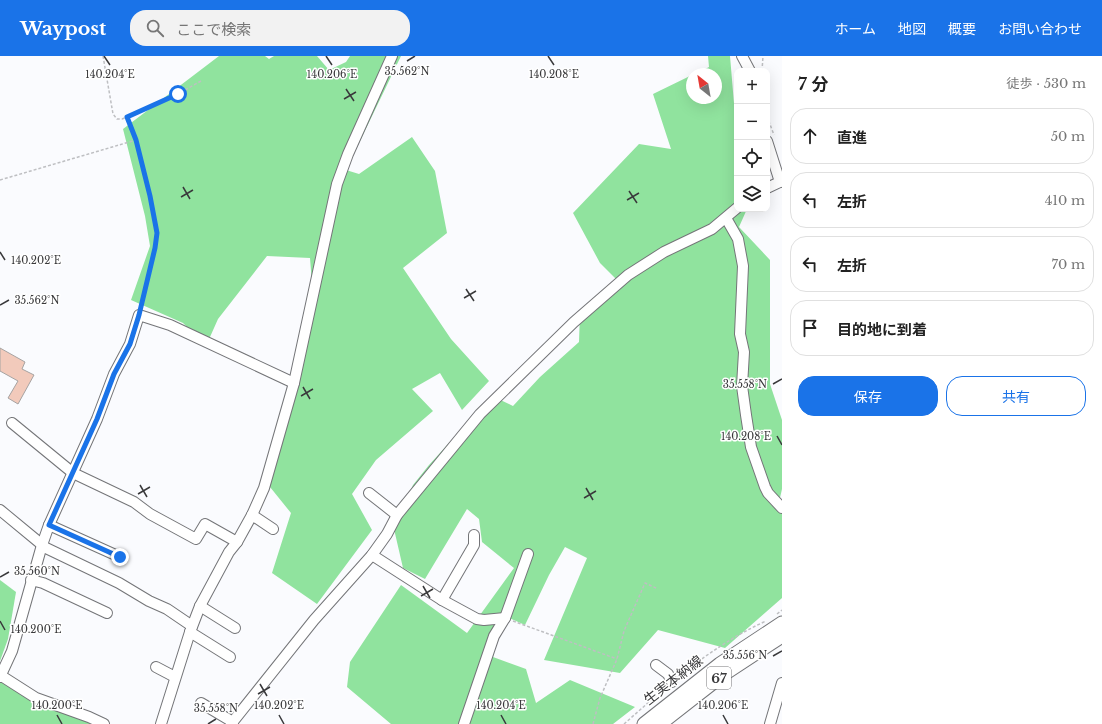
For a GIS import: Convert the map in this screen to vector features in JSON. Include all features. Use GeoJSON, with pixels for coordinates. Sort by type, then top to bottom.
{"type":"FeatureCollection","features":[{"type":"Feature","properties":{"kind":"main road","name":"生実本納線"},"geometry":{"type":"LineString","coordinates":[[644,724],[778,620]]}},
{"type":"Feature","properties":{"kind":"main road","name":"生実本納線"},"geometry":{"type":"LineString","coordinates":[[660,724],[724,674],[782,636]]}},
{"type":"Feature","properties":{"kind":"street"},"geometry":{"type":"LineString","coordinates":[[161,724],[175,677],[200,606],[229,552],[237,542],[252,515],[264,488],[294,383],[337,184],[348,154],[392,56]]}},
{"type":"Feature","properties":{"kind":"street"},"geometry":{"type":"LineString","coordinates":[[742,56],[748,68]]}},
{"type":"Feature","properties":{"kind":"street"},"geometry":{"type":"LineString","coordinates":[[770,187],[781,182],[771,140]]}},
{"type":"Feature","properties":{"kind":"street"},"geometry":{"type":"LineString","coordinates":[[201,703],[232,723],[314,620],[372,555],[397,514],[480,414],[574,322],[628,275],[664,252],[712,229],[734,211]]}},
{"type":"Feature","properties":{"kind":"street"},"geometry":{"type":"LineString","coordinates":[[726,218],[738,239],[743,266],[740,334],[744,352],[742,386],[752,447],[765,487],[768,493],[782,508]]}},
{"type":"Feature","properties":{"kind":"street"},"geometry":{"type":"LineString","coordinates":[[104,724],[36,698],[0,676],[12,651],[31,580],[49,525],[97,419],[114,374],[130,344],[139,315],[170,325],[294,383]]}},
{"type":"Feature","properties":{"kind":"street"},"geometry":{"type":"LineString","coordinates":[[12,423],[73,473],[134,502],[150,514],[196,539],[204,524],[237,542]]}},
{"type":"Feature","properties":{"kind":"street"},"geometry":{"type":"LineString","coordinates":[[369,493],[397,514]]}},
{"type":"Feature","properties":{"kind":"street"},"geometry":{"type":"LineString","coordinates":[[0,510],[46,548],[119,583],[149,601],[167,609],[191,629],[230,657]]}},
{"type":"Feature","properties":{"kind":"street"},"geometry":{"type":"LineString","coordinates":[[252,515],[273,529]]}},
{"type":"Feature","properties":{"kind":"street"},"geometry":{"type":"LineString","coordinates":[[49,525],[120,557]]}},
{"type":"Feature","properties":{"kind":"street"},"geometry":{"type":"LineString","coordinates":[[442,600],[474,545],[474,535]]}},
{"type":"Feature","properties":{"kind":"street"},"geometry":{"type":"LineString","coordinates":[[464,724],[494,636],[505,618],[528,554]]}},
{"type":"Feature","properties":{"kind":"street"},"geometry":{"type":"LineString","coordinates":[[372,555],[442,600],[477,619],[484,620],[505,618]]}},
{"type":"Feature","properties":{"kind":"street"},"geometry":{"type":"LineString","coordinates":[[31,580],[43,583],[107,612]]}},
{"type":"Feature","properties":{"kind":"street"},"geometry":{"type":"LineString","coordinates":[[200,606],[235,628]]}},
{"type":"Feature","properties":{"kind":"street"},"geometry":{"type":"LineString","coordinates":[[656,665],[668,674],[672,682]]}},
{"type":"Feature","properties":{"kind":"street"},"geometry":{"type":"LineString","coordinates":[[156,667],[175,677]]}},
{"type":"Feature","properties":{"kind":"street"},"geometry":{"type":"LineString","coordinates":[[770,724],[782,683]]}},
{"type":"Feature","properties":{"kind":"path"},"geometry":{"type":"LineString","coordinates":[[103,56],[113,114],[117,118],[122,119],[127,117],[178,94],[200,81]]}},
{"type":"Feature","properties":{"kind":"path"},"geometry":{"type":"LineString","coordinates":[[762,68],[763,56]]}},
{"type":"Feature","properties":{"kind":"path"},"geometry":{"type":"LineString","coordinates":[[127,117],[136,140],[150,196],[157,233],[155,248],[139,315]]}},
{"type":"Feature","properties":{"kind":"path"},"geometry":{"type":"LineString","coordinates":[[0,180],[136,140]]}},
{"type":"Feature","properties":{"kind":"path"},"geometry":{"type":"LineString","coordinates":[[593,724],[600,698],[617,659],[624,631],[644,583],[658,589]]}},
{"type":"Feature","properties":{"kind":"path"},"geometry":{"type":"LineString","coordinates":[[778,620],[782,610]]}},
{"type":"Feature","properties":{"kind":"path"},"geometry":{"type":"LineString","coordinates":[[505,618],[617,659]]}},
{"type":"Feature","properties":{"kind":"path"},"geometry":{"type":"LineString","coordinates":[[624,724],[672,682],[700,660],[744,631],[767,620]]}},
{"type":"Feature","properties":{"kind":"green space"},"geometry":{"type":"Polygon","coordinates":[[[219,56],[265,56],[269,59],[274,56],[317,56],[329,70],[346,62],[350,56],[401,56],[346,170],[359,174],[412,137],[435,171],[447,233],[403,268],[451,339],[489,381],[462,410],[440,373],[412,389],[433,411],[376,460],[352,494],[372,530],[317,604],[272,573],[291,513],[270,487],[288,405],[314,310],[310,258],[267,256],[218,319],[206,346],[183,323],[131,300],[150,246],[145,216],[123,129],[219,56]]]}},
{"type":"Feature","properties":{"kind":"green space"},"geometry":{"type":"Polygon","coordinates":[[[708,56],[730,56],[734,103],[734,212],[746,212],[739,227],[770,260],[770,384],[782,420],[782,489],[779,502],[782,510],[782,598],[725,648],[658,630],[620,673],[544,660],[587,558],[565,547],[549,575],[525,625],[502,615],[493,657],[526,669],[536,703],[570,680],[635,707],[613,724],[391,724],[347,687],[350,662],[401,585],[467,633],[514,568],[482,542],[479,519],[467,509],[425,579],[403,568],[394,529],[413,485],[429,465],[492,396],[513,406],[540,377],[579,342],[580,312],[621,284],[600,263],[573,213],[639,144],[671,149],[653,94],[686,78],[686,104],[722,104],[722,68],[707,68],[709,67],[708,56]]]}},
{"type":"Feature","properties":{"kind":"green space"},"geometry":{"type":"Polygon","coordinates":[[[0,580],[16,592],[8,639],[0,661],[0,580]]]}},
{"type":"Feature","properties":{"kind":"green space"},"geometry":{"type":"Polygon","coordinates":[[[0,677],[64,711],[92,724],[0,724],[0,677]]]}},
{"type":"Feature","properties":{"kind":"building"},"geometry":{"type":"Polygon","coordinates":[[[0,348],[25,362],[22,369],[34,375],[18,404],[8,398],[18,381],[0,371],[0,348]]]}},
{"type":"Feature","properties":{"kind":"route"},"geometry":{"type":"LineString","coordinates":[[120,557],[49,525],[97,419],[114,374],[130,344],[139,315],[155,248],[157,233],[150,196],[136,140],[127,117],[178,94]]}}]}
